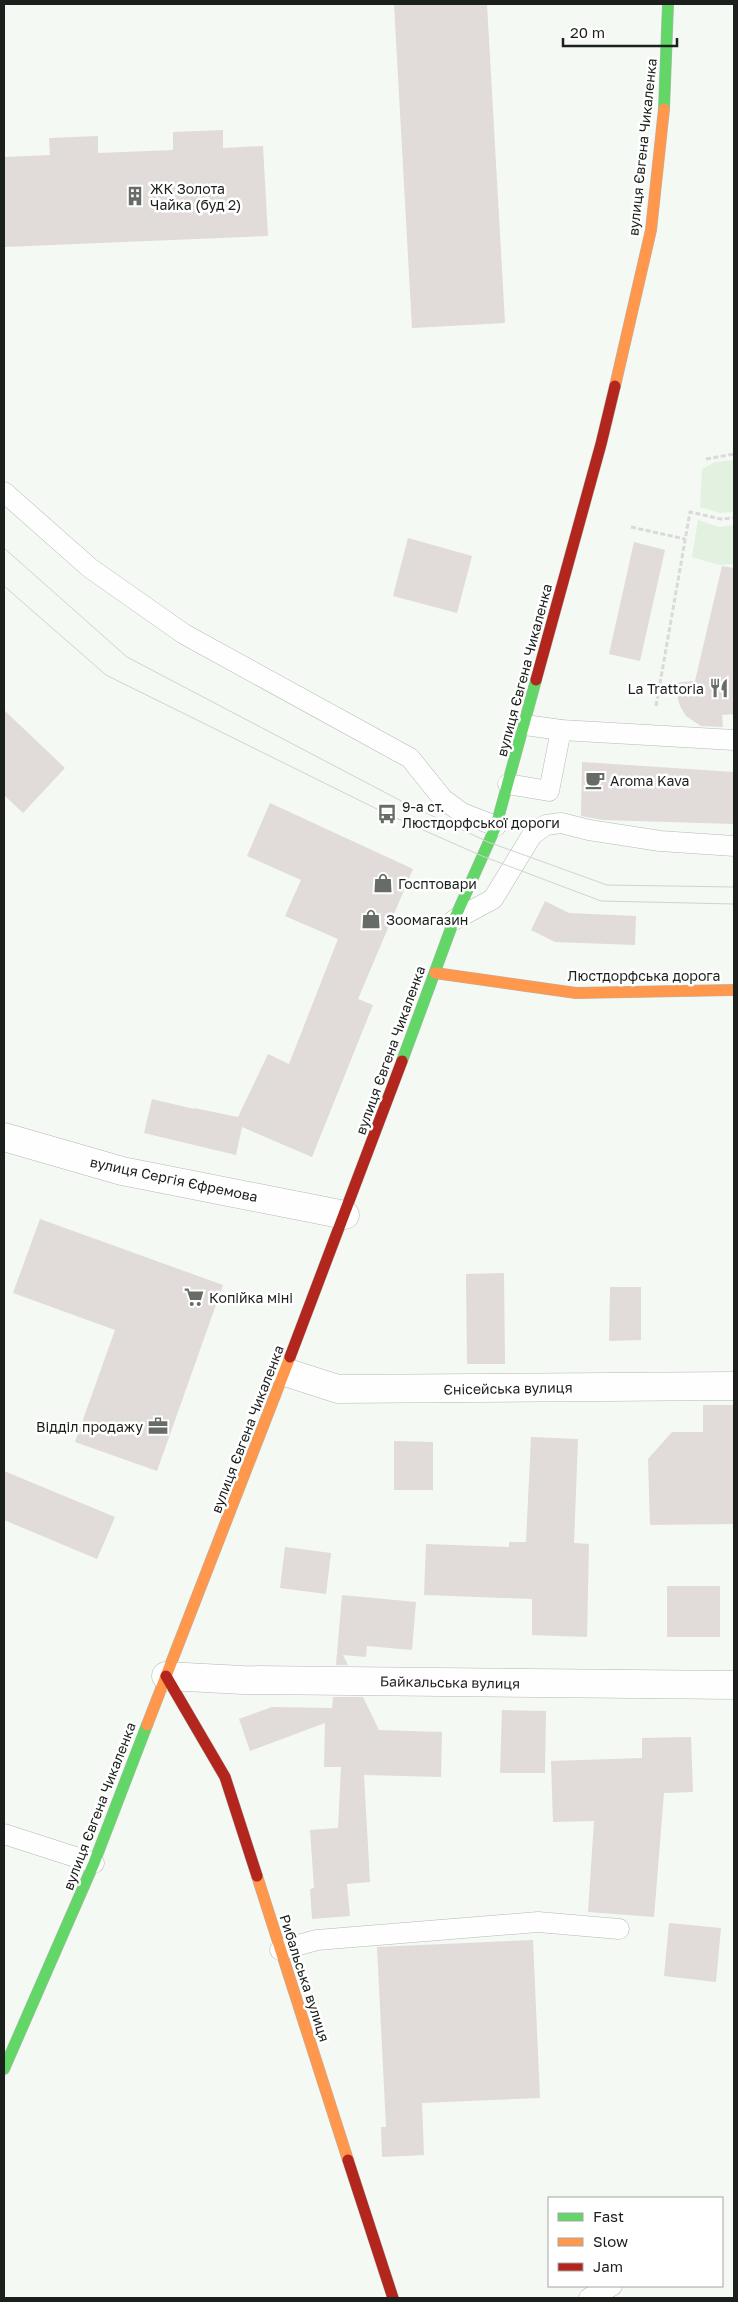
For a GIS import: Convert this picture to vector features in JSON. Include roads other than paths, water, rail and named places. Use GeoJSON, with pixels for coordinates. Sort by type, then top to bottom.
{"type":"FeatureCollection","features":[{"type":"Feature","properties":{"kind":"street","name":"вулиця Євгена Чикаленка"},"geometry":{"type":"LineString","coordinates":[[4,2069],[94,1864],[345,1215],[454,920],[496,826],[601,444],[651,230],[664,107],[668,4]]}},
{"type":"Feature","properties":{"kind":"street","name":"Люстдорфська дорога"},"geometry":{"type":"LineString","coordinates":[[436,973],[576,993],[734,990]]}},
{"type":"Feature","properties":{"kind":"street","name":"вулиця Сергія Єфремова"},"geometry":{"type":"LineString","coordinates":[[4,1137],[122,1170],[345,1215]]}},
{"type":"Feature","properties":{"kind":"street","name":"Єнісейська вулиця"},"geometry":{"type":"LineString","coordinates":[[285,1372],[338,1389],[734,1386]]}},
{"type":"Feature","properties":{"kind":"street","name":"Байкальська вулиця"},"geometry":{"type":"LineString","coordinates":[[166,1676],[243,1680],[734,1685]]}},
{"type":"Feature","properties":{"kind":"street","name":"Рибальська вулиця"},"geometry":{"type":"LineString","coordinates":[[166,1676],[225,1777],[393,2298]]}},
{"type":"Feature","properties":{"kind":"lane"},"geometry":{"type":"LineString","coordinates":[[4,492],[15,504],[90,568],[184,634],[410,758],[443,799],[462,813],[496,826]]}},
{"type":"Feature","properties":{"kind":"lane"},"geometry":{"type":"LineString","coordinates":[[524,724],[561,730],[734,740]]}},
{"type":"Feature","properties":{"kind":"lane"},"geometry":{"type":"LineString","coordinates":[[508,784],[549,791],[561,730]]}},
{"type":"Feature","properties":{"kind":"lane"},"geometry":{"type":"LineString","coordinates":[[454,920],[494,899],[532,834],[546,825],[560,823],[589,830],[660,841],[734,846]]}},
{"type":"Feature","properties":{"kind":"lane"},"geometry":{"type":"LineString","coordinates":[[4,1834],[94,1864]]}},
{"type":"Feature","properties":{"kind":"lane"},"geometry":{"type":"LineString","coordinates":[[280,1950],[318,1940],[538,1922],[619,1929]]}},
{"type":"Feature","properties":{"kind":"lane"},"geometry":{"type":"LineString","coordinates":[[589,2298],[610,2287]]}},
{"type":"Feature","properties":{"kind":"tram line"},"geometry":{"type":"LineString","coordinates":[[4,548],[127,657],[407,804],[488,842],[607,885],[734,887]]}},
{"type":"Feature","properties":{"kind":"tram line"},"geometry":{"type":"LineString","coordinates":[[4,586],[106,675],[387,814],[482,856],[601,901],[734,904]]}},
{"type":"Feature","properties":{"kind":"place","name":"ЖК Золота Чайка (буд 2)"},"geometry":{"type":"Point","coordinates":[135,196]}},
{"type":"Feature","properties":{"kind":"place","name":"La Trattoria"},"geometry":{"type":"Point","coordinates":[719,688]}},
{"type":"Feature","properties":{"kind":"place","name":"Aroma Kava"},"geometry":{"type":"Point","coordinates":[595,780]}},
{"type":"Feature","properties":{"kind":"place","name":"9-а ст. Люстдорфської дороги"},"geometry":{"type":"Point","coordinates":[387,814]}},
{"type":"Feature","properties":{"kind":"place","name":"Госптовари"},"geometry":{"type":"Point","coordinates":[383,883]}},
{"type":"Feature","properties":{"kind":"place","name":"Зоомагазин"},"geometry":{"type":"Point","coordinates":[371,919]}},
{"type":"Feature","properties":{"kind":"place","name":"Копійка міні"},"geometry":{"type":"Point","coordinates":[194,1297]}},
{"type":"Feature","properties":{"kind":"place","name":"Відділ продажу"},"geometry":{"type":"Point","coordinates":[158,1426]}}]}
